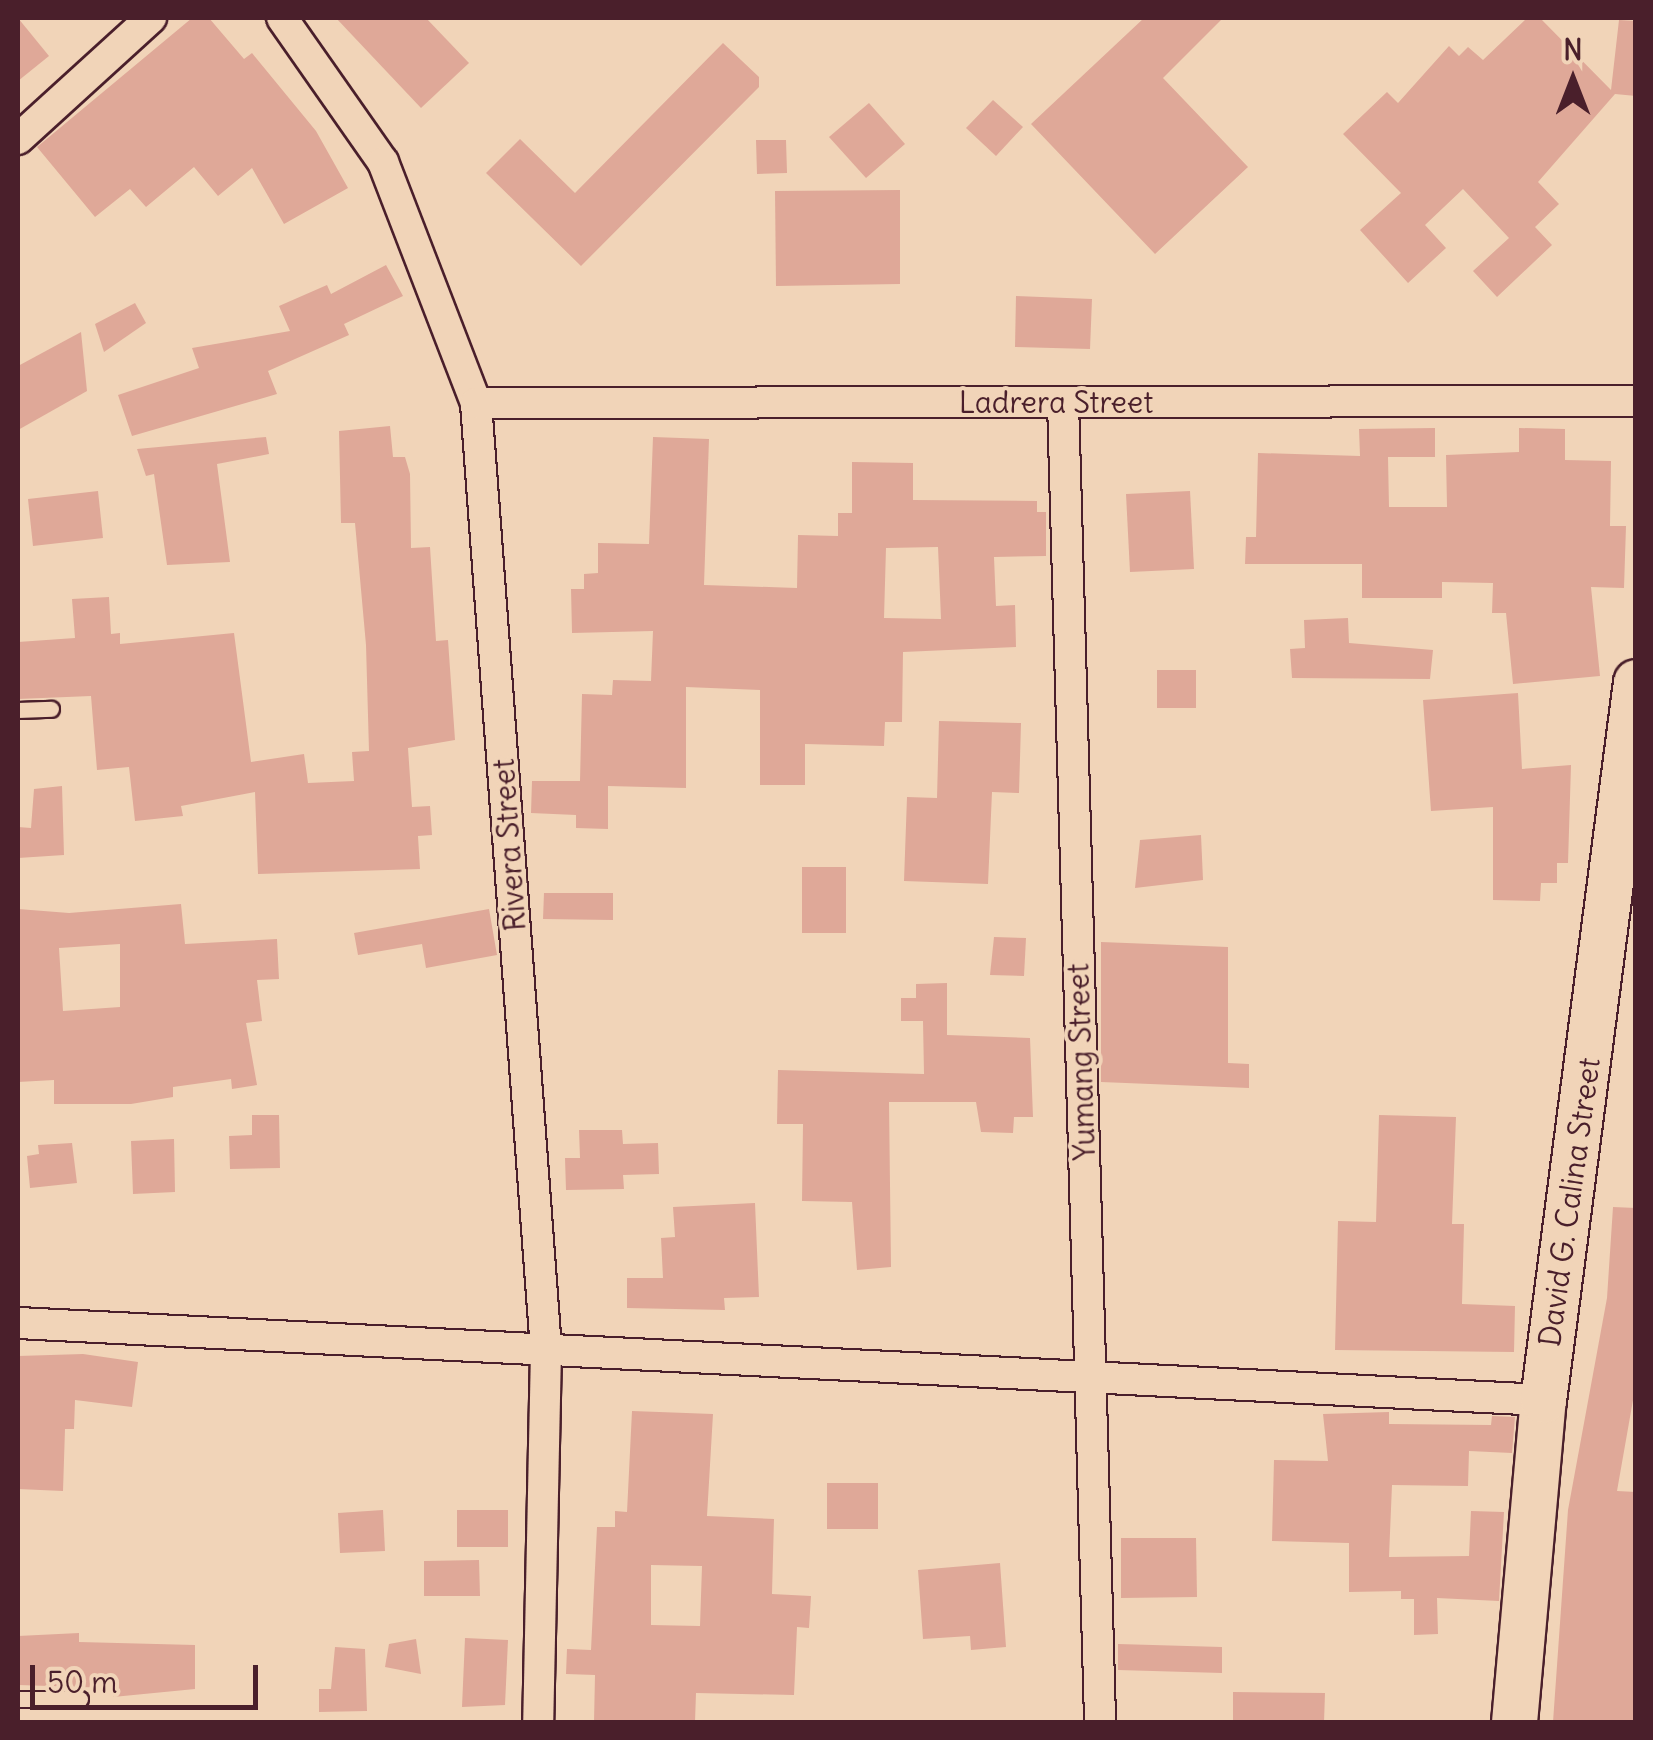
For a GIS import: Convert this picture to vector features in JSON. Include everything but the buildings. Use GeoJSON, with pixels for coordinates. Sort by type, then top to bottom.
{"type":"FeatureCollection","features":[{"type":"Feature","properties":{"kind":"street"},"geometry":{"type":"LineString","coordinates":[[18,138],[152,18]]}},
{"type":"Feature","properties":{"kind":"street","name":"Rivera Street"},"geometry":{"type":"LineString","coordinates":[[282,18],[383,162],[476,403],[546,1350],[538,1722]]}},
{"type":"Feature","properties":{"kind":"street","name":"Ladrera Street"},"geometry":{"type":"LineString","coordinates":[[476,403],[1636,401]]}},
{"type":"Feature","properties":{"kind":"street","name":"Yumang Street"},"geometry":{"type":"LineString","coordinates":[[1063,402],[1100,1722]]}},
{"type":"Feature","properties":{"kind":"street","name":"David G. Calina Street"},"geometry":{"type":"LineString","coordinates":[[1514,1722],[1543,1400],[1624,884],[1636,682]]}},
{"type":"Feature","properties":{"kind":"street"},"geometry":{"type":"LineString","coordinates":[[18,1324],[1543,1400]]}},
{"type":"Feature","properties":{"kind":"lane"},"geometry":{"type":"LineString","coordinates":[[18,710],[51,709]]}},
{"type":"Feature","properties":{"kind":"lane"},"geometry":{"type":"LineString","coordinates":[[18,1699],[80,1699]]}}]}
